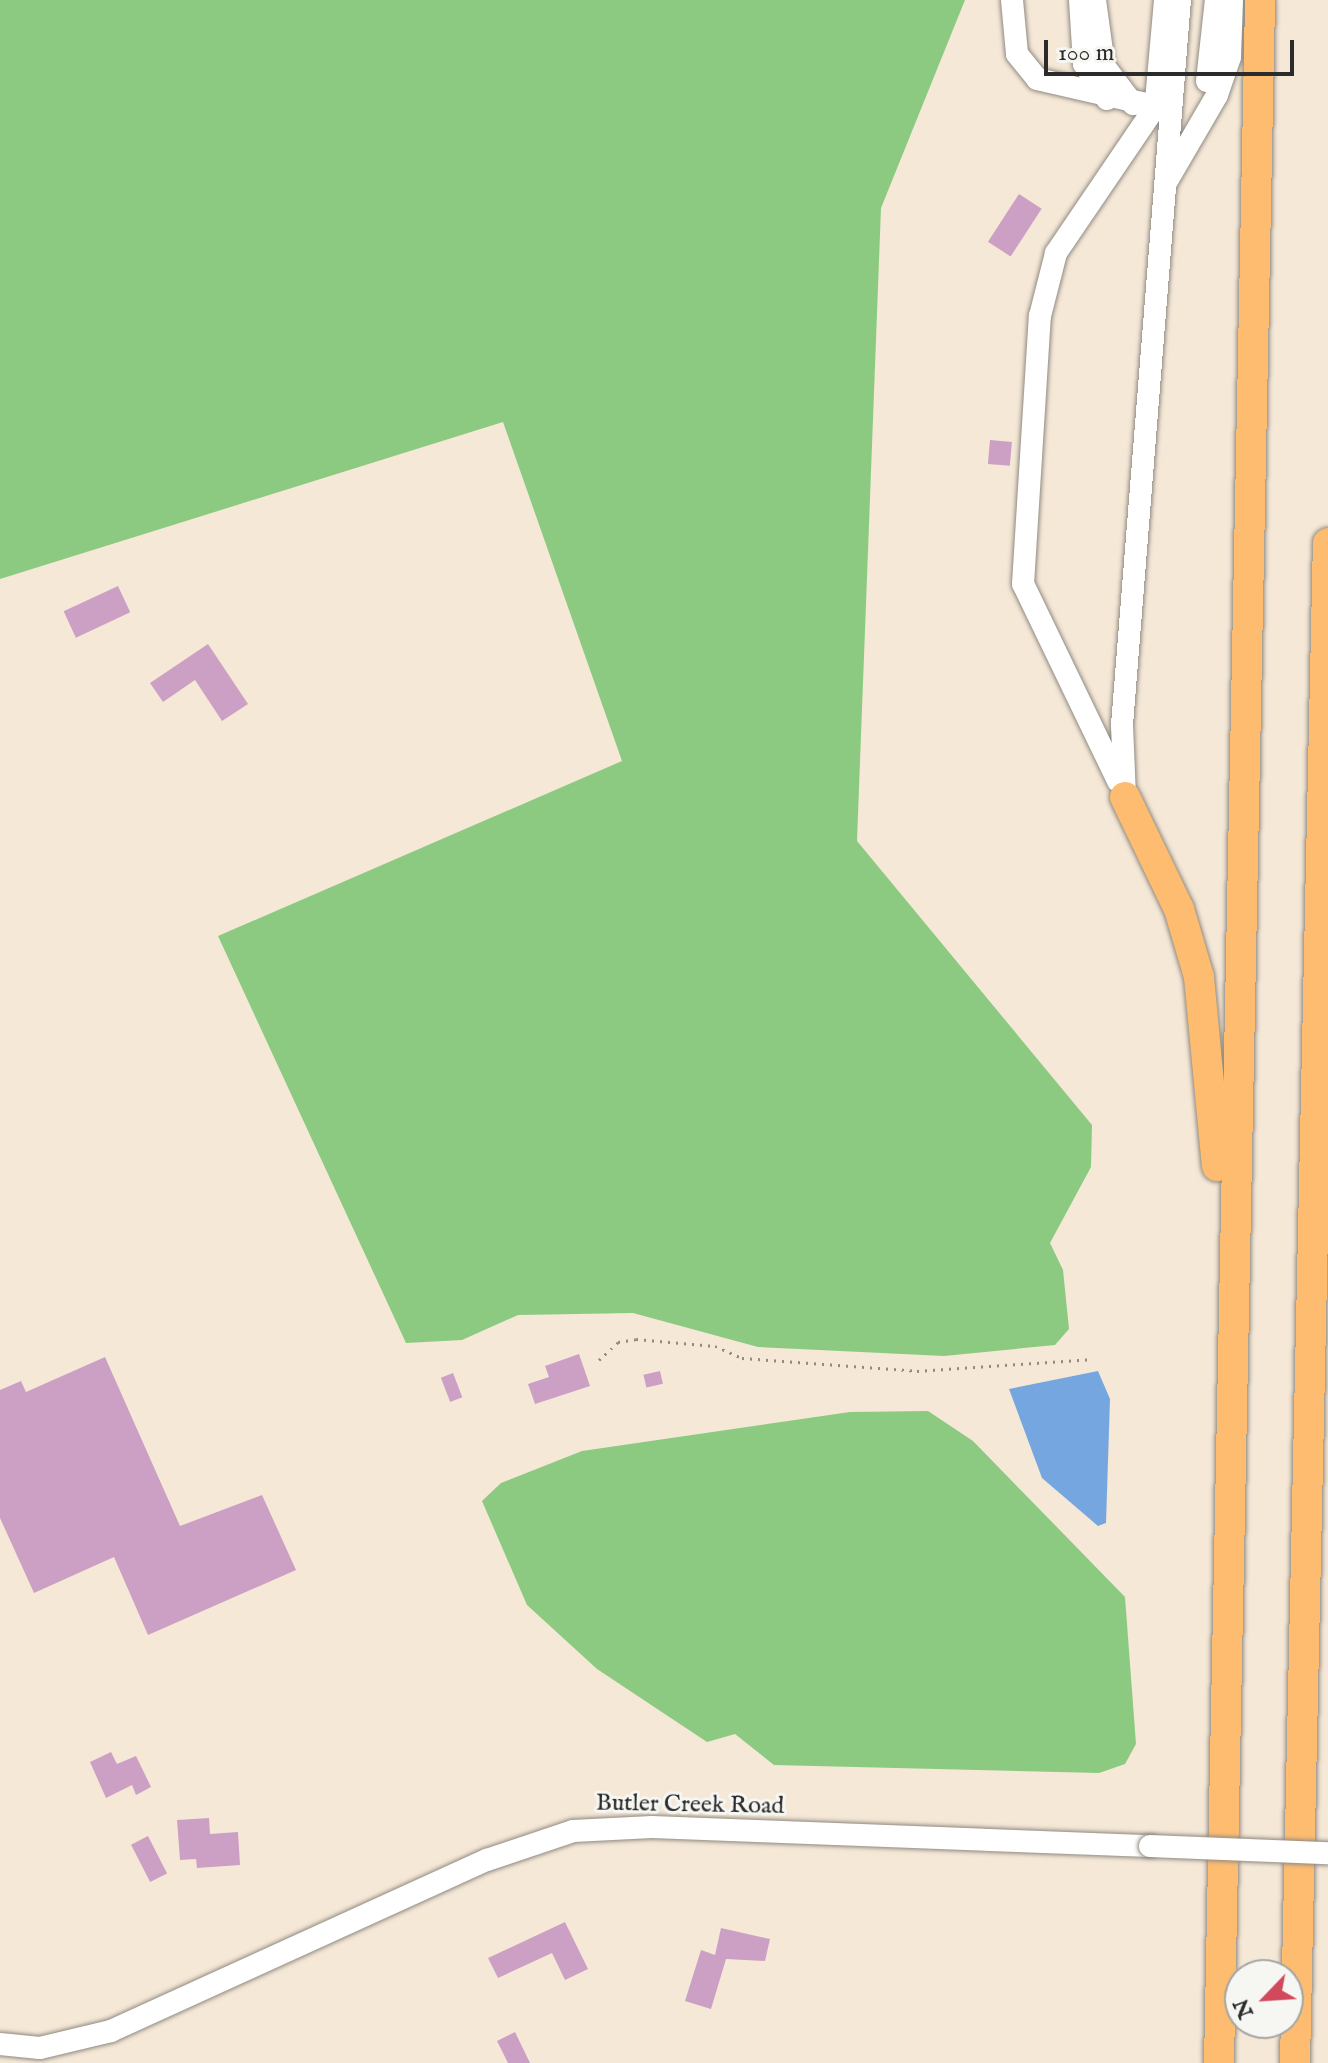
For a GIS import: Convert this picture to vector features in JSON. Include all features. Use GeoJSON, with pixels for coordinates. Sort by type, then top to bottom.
{"type":"FeatureCollection","features":[{"type":"Feature","properties":{"kind":"highway"},"geometry":{"type":"LineString","coordinates":[[1219,2063],[1260,0]]}},
{"type":"Feature","properties":{"kind":"highway"},"geometry":{"type":"LineString","coordinates":[[1295,2063],[1328,543]]}},
{"type":"Feature","properties":{"kind":"highway"},"geometry":{"type":"LineString","coordinates":[[1125,797],[1179,909],[1209,1033],[1227,1637]]}},
{"type":"Feature","properties":{"kind":"highway"},"geometry":{"type":"LineString","coordinates":[[1314,1169],[1328,1125]]}},
{"type":"Feature","properties":{"kind":"street"},"geometry":{"type":"LineString","coordinates":[[1012,0],[1022,63],[1047,85],[1144,105]]}},
{"type":"Feature","properties":{"kind":"street"},"geometry":{"type":"LineString","coordinates":[[1069,0],[1069,55],[1083,93]]}},
{"type":"Feature","properties":{"kind":"street"},"geometry":{"type":"LineString","coordinates":[[1080,0],[1084,64],[1107,99]]}},
{"type":"Feature","properties":{"kind":"street"},"geometry":{"type":"LineString","coordinates":[[1095,0],[1104,66],[1144,105]]}},
{"type":"Feature","properties":{"kind":"street"},"geometry":{"type":"LineString","coordinates":[[1164,186],[1144,105],[1165,0]]}},
{"type":"Feature","properties":{"kind":"street"},"geometry":{"type":"LineString","coordinates":[[1125,797],[1122,725],[1180,0]]}},
{"type":"Feature","properties":{"kind":"street"},"geometry":{"type":"LineString","coordinates":[[1164,186],[1214,61],[1216,0]]}},
{"type":"Feature","properties":{"kind":"street"},"geometry":{"type":"LineString","coordinates":[[1164,186],[1217,95],[1230,57],[1232,0]]}},
{"type":"Feature","properties":{"kind":"street"},"geometry":{"type":"LineString","coordinates":[[1125,797],[1022,575],[1047,271],[1144,105],[1176,77]]}},
{"type":"Feature","properties":{"kind":"street","name":"Butler Creek Road"},"geometry":{"type":"LineString","coordinates":[[0,2044],[40,2048],[111,2031],[487,1860],[589,1828],[1328,1853]]}},
{"type":"Feature","properties":{"kind":"path"},"geometry":{"type":"LineString","coordinates":[[599,1360],[618,1342],[636,1339],[715,1346],[742,1358],[917,1371],[1091,1359]]}},
{"type":"Feature","properties":{"kind":"green space"},"geometry":{"type":"Polygon","coordinates":[[[0,0],[965,0],[881,208],[857,841],[1092,1125],[1091,1167],[1050,1243],[1063,1270],[1069,1329],[1055,1345],[944,1356],[758,1347],[633,1313],[518,1315],[462,1340],[406,1343],[218,936],[622,761],[503,422],[0,579],[0,0]]]}},
{"type":"Feature","properties":{"kind":"green space"},"geometry":{"type":"Polygon","coordinates":[[[928,1411],[973,1441],[1125,1597],[1136,1744],[1125,1764],[1099,1773],[774,1765],[735,1734],[707,1742],[597,1669],[527,1605],[482,1501],[501,1483],[582,1451],[850,1412],[928,1411]]]}},
{"type":"Feature","properties":{"kind":"water"},"geometry":{"type":"Polygon","coordinates":[[[1098,1371],[1110,1399],[1106,1523],[1098,1526],[1042,1478],[1009,1389],[1098,1371]]]}},
{"type":"Feature","properties":{"kind":"building"},"geometry":{"type":"Polygon","coordinates":[[[1019,194],[1042,209],[1011,257],[988,242],[1019,194]]]}},
{"type":"Feature","properties":{"kind":"building"},"geometry":{"type":"Polygon","coordinates":[[[990,440],[1012,442],[1010,466],[988,464],[990,440]]]}},
{"type":"Feature","properties":{"kind":"building"},"geometry":{"type":"Polygon","coordinates":[[[118,586],[130,612],[76,638],[64,611],[118,586]]]}},
{"type":"Feature","properties":{"kind":"building"},"geometry":{"type":"Polygon","coordinates":[[[208,644],[248,704],[222,721],[195,680],[163,702],[150,683],[208,644]]]}},
{"type":"Feature","properties":{"kind":"building"},"geometry":{"type":"Polygon","coordinates":[[[579,1354],[590,1386],[535,1404],[528,1384],[549,1377],[545,1366],[579,1354]]]}},
{"type":"Feature","properties":{"kind":"building"},"geometry":{"type":"Polygon","coordinates":[[[105,1357],[180,1526],[262,1495],[296,1570],[148,1635],[114,1557],[34,1593],[0,1518],[0,1390],[21,1381],[26,1392],[105,1357]]]}},
{"type":"Feature","properties":{"kind":"building"},"geometry":{"type":"Polygon","coordinates":[[[660,1371],[663,1384],[646,1387],[643,1375],[660,1371]]]}},
{"type":"Feature","properties":{"kind":"building"},"geometry":{"type":"Polygon","coordinates":[[[453,1373],[462,1397],[450,1402],[441,1378],[453,1373]]]}},
{"type":"Feature","properties":{"kind":"building"},"geometry":{"type":"Polygon","coordinates":[[[111,1752],[117,1764],[136,1756],[151,1787],[136,1795],[132,1785],[106,1798],[90,1762],[111,1752]]]}},
{"type":"Feature","properties":{"kind":"building"},"geometry":{"type":"Polygon","coordinates":[[[209,1818],[210,1834],[238,1832],[240,1865],[197,1868],[196,1859],[180,1860],[177,1820],[209,1818]]]}},
{"type":"Feature","properties":{"kind":"building"},"geometry":{"type":"Polygon","coordinates":[[[148,1836],[167,1873],[150,1882],[131,1845],[148,1836]]]}},
{"type":"Feature","properties":{"kind":"building"},"geometry":{"type":"Polygon","coordinates":[[[565,1922],[588,1969],[565,1980],[552,1953],[498,1978],[488,1958],[565,1922]]]}},
{"type":"Feature","properties":{"kind":"building"},"geometry":{"type":"Polygon","coordinates":[[[721,1928],[770,1939],[765,1961],[726,1959],[711,2009],[685,2001],[701,1950],[715,1955],[721,1928]]]}},
{"type":"Feature","properties":{"kind":"building"},"geometry":{"type":"Polygon","coordinates":[[[515,2032],[530,2063],[508,2063],[497,2041],[515,2032]]]}}]}
